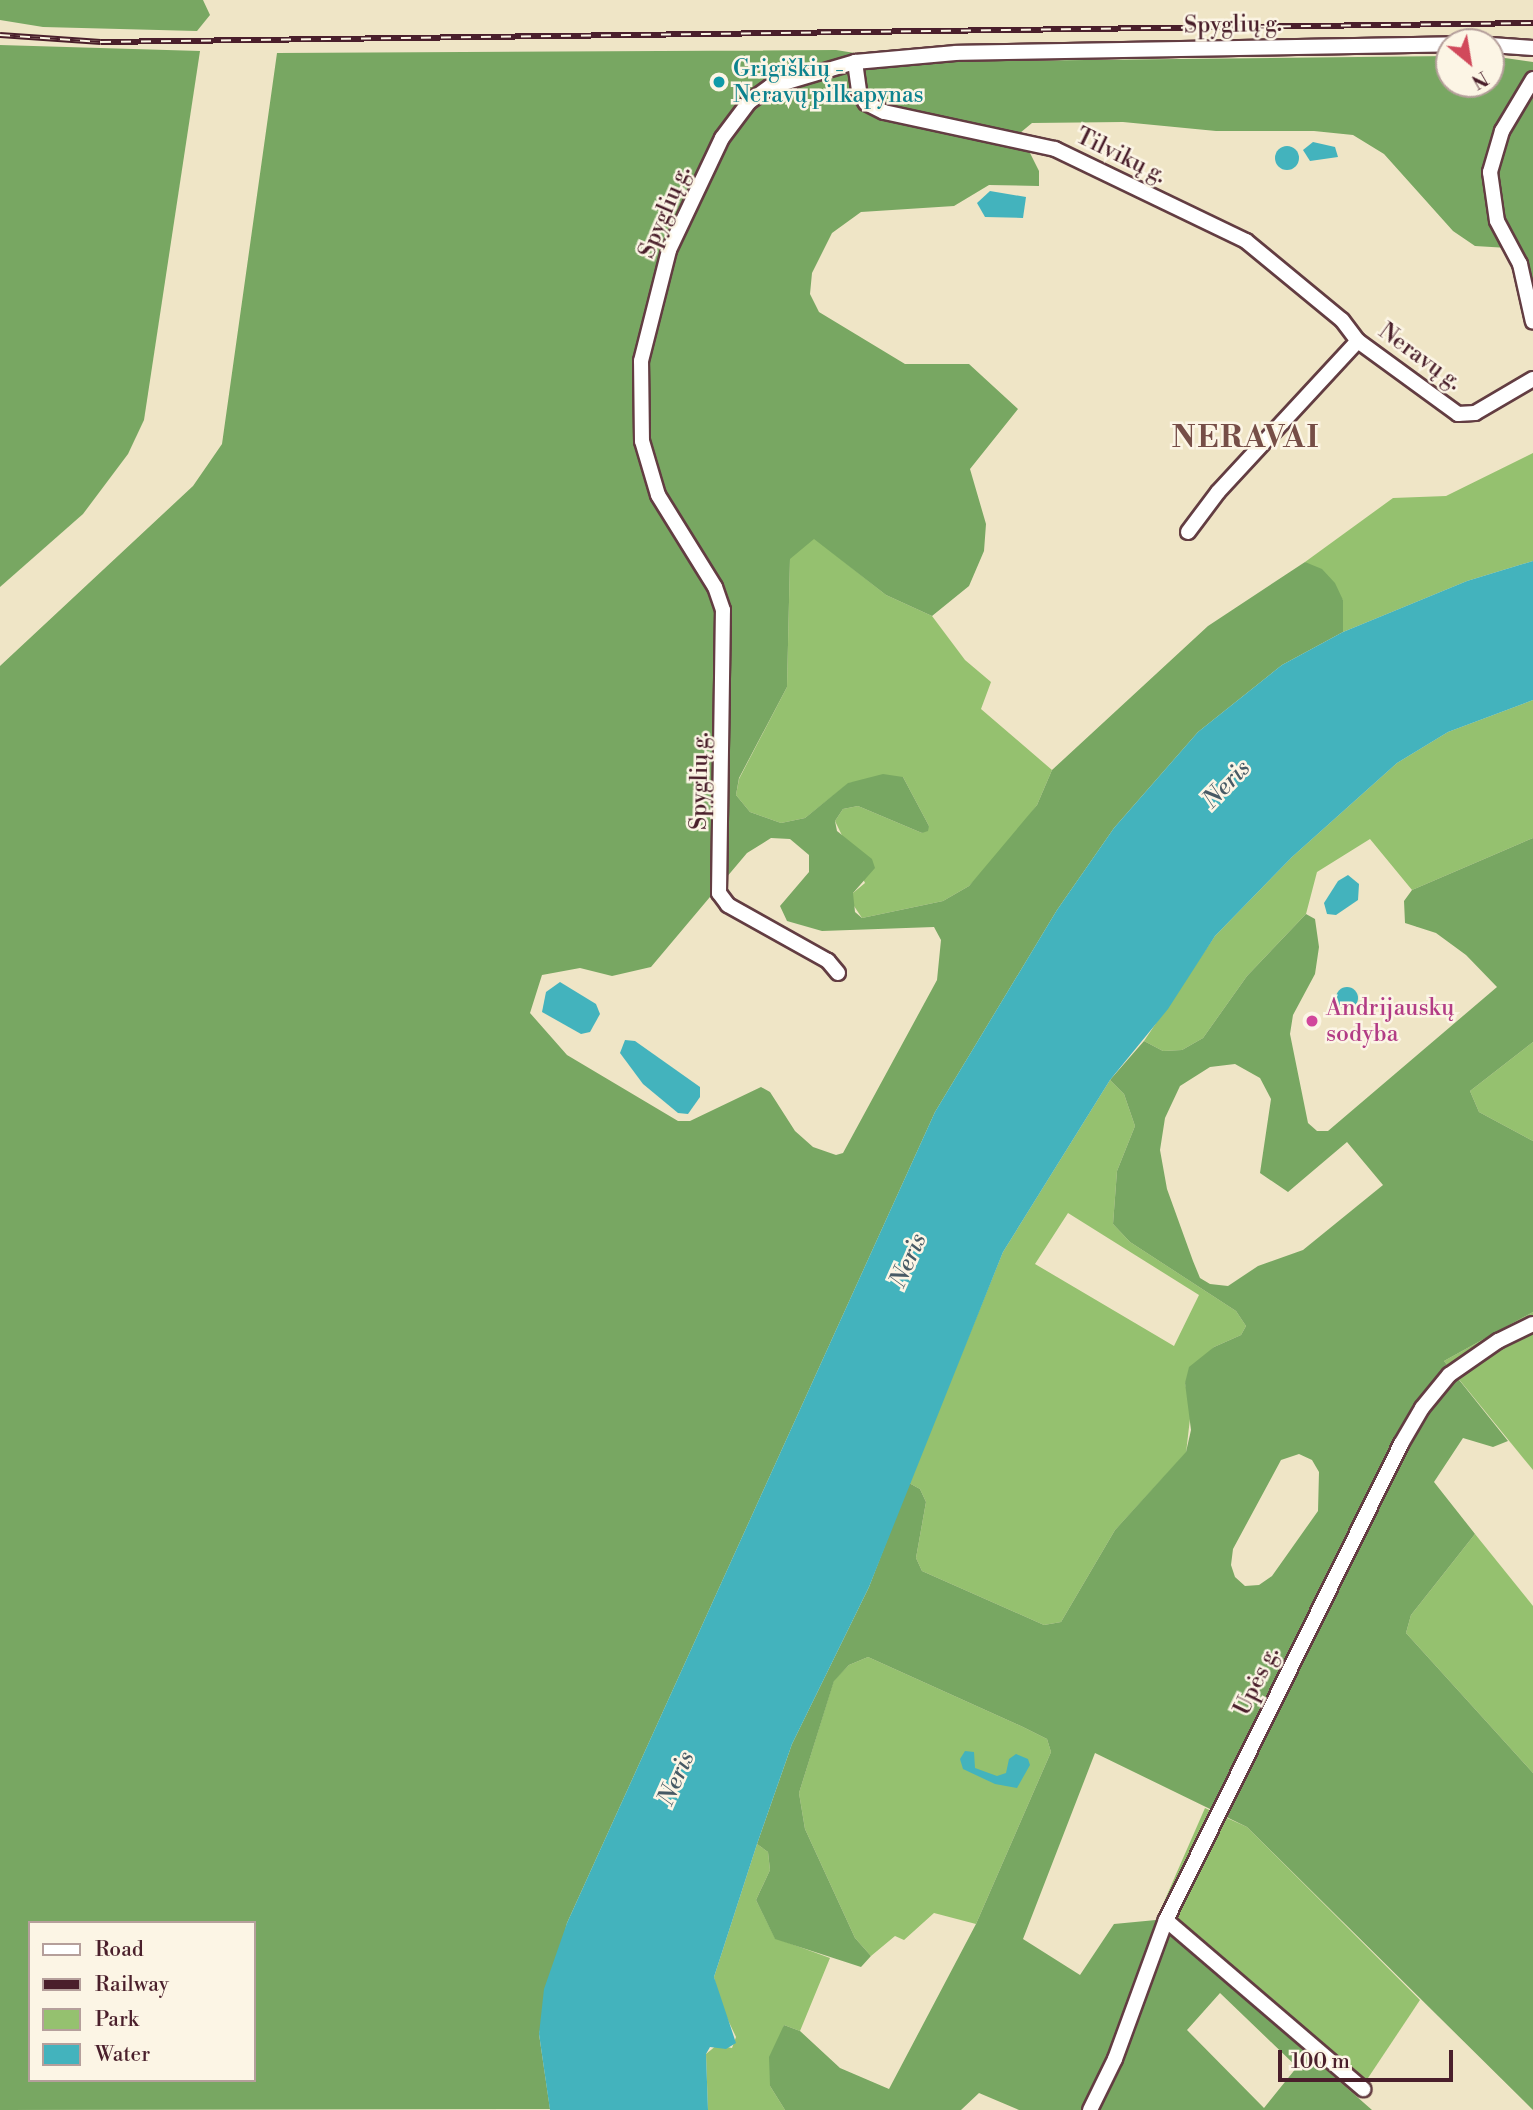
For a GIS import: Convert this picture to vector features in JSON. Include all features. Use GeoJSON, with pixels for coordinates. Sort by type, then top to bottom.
{"type":"FeatureCollection","features":[{"type":"Feature","properties":{"kind":"street","name":"Spyglių g."},"geometry":{"type":"LineString","coordinates":[[838,973],[828,961],[727,905],[719,893],[723,610],[715,587],[658,495],[642,441],[641,361],[669,250],[722,138],[749,102],[770,87],[855,62],[956,53],[1435,44]]}},
{"type":"Feature","properties":{"kind":"street"},"geometry":{"type":"LineString","coordinates":[[1505,46],[1533,48]]}},
{"type":"Feature","properties":{"kind":"street","name":"Tilvikų g."},"geometry":{"type":"LineString","coordinates":[[855,62],[859,92],[866,103],[884,112],[1055,149],[1238,236],[1270,257],[1342,320],[1359,341]]}},
{"type":"Feature","properties":{"kind":"street"},"geometry":{"type":"LineString","coordinates":[[1533,79],[1502,131],[1490,172],[1497,221],[1520,264],[1533,322]]}},
{"type":"Feature","properties":{"kind":"street","name":"Neravų g."},"geometry":{"type":"LineString","coordinates":[[1188,532],[1218,492],[1359,341],[1458,414],[1475,413],[1533,379]]}},
{"type":"Feature","properties":{"kind":"street","name":"Upės g."},"geometry":{"type":"LineString","coordinates":[[1090,2110],[1115,2059],[1166,1920],[1422,1408],[1449,1375],[1472,1357],[1533,1324]]}},
{"type":"Feature","properties":{"kind":"street"},"geometry":{"type":"LineString","coordinates":[[1166,1920],[1363,2089]]}},
{"type":"Feature","properties":{"kind":"green space"},"geometry":{"type":"Polygon","coordinates":[[[0,0],[203,0],[210,15],[197,31],[43,27],[0,20],[0,0]]]}},
{"type":"Feature","properties":{"kind":"green space"},"geometry":{"type":"Polygon","coordinates":[[[0,45],[200,51],[144,420],[128,454],[83,514],[0,587],[0,45]]]}},
{"type":"Feature","properties":{"kind":"green space"},"geometry":{"type":"Polygon","coordinates":[[[836,50],[911,62],[1435,56],[1435,98],[1505,98],[1505,58],[1533,62],[1533,282],[1524,255],[1508,248],[1475,246],[1453,231],[1384,154],[1353,135],[1314,131],[1216,131],[1123,122],[1032,123],[1020,133],[1039,171],[1039,186],[989,185],[954,206],[861,212],[832,233],[812,273],[810,294],[819,312],[905,364],[969,364],[1018,409],[970,469],[986,524],[984,551],[969,586],[932,616],[886,595],[814,539],[790,559],[787,687],[739,778],[736,795],[750,812],[781,823],[805,818],[848,783],[883,774],[903,777],[929,826],[928,831],[922,833],[858,806],[843,809],[835,821],[837,831],[872,859],[875,868],[853,893],[855,912],[862,918],[943,901],[969,886],[1037,805],[1052,770],[1208,626],[1305,562],[1322,569],[1335,583],[1343,600],[1343,632],[1282,665],[1198,732],[1114,828],[1057,910],[935,1112],[567,1923],[539,2034],[550,2109],[0,2110],[0,666],[193,486],[222,444],[277,53],[836,50]],[[771,838],[747,853],[651,967],[612,976],[580,968],[542,975],[530,1013],[567,1055],[678,1121],[690,1121],[761,1087],[770,1092],[795,1131],[813,1147],[836,1155],[843,1153],[937,980],[941,940],[934,927],[822,931],[787,921],[780,906],[809,872],[809,855],[790,839],[771,838]]]}},
{"type":"Feature","properties":{"kind":"green space"},"geometry":{"type":"Polygon","coordinates":[[[1533,453],[1533,561],[1467,581],[1343,632],[1343,600],[1305,562],[1393,498],[1446,496],[1533,453]]]}},
{"type":"Feature","properties":{"kind":"green space"},"geometry":{"type":"Polygon","coordinates":[[[814,538],[886,595],[932,616],[965,660],[991,682],[981,709],[1052,770],[1037,805],[1003,850],[969,886],[943,901],[862,918],[852,903],[853,893],[865,883],[835,821],[843,809],[858,806],[922,833],[929,826],[903,777],[849,783],[805,818],[781,823],[750,812],[736,795],[739,779],[787,687],[790,558],[814,538]]]}},
{"type":"Feature","properties":{"kind":"green space"},"geometry":{"type":"Polygon","coordinates":[[[1533,700],[1533,838],[1412,890],[1370,839],[1317,872],[1306,914],[1247,976],[1203,1038],[1182,1050],[1163,1051],[1144,1041],[1215,936],[1292,857],[1397,763],[1448,732],[1533,700]]]}},
{"type":"Feature","properties":{"kind":"green space"},"geometry":{"type":"Polygon","coordinates":[[[1533,838],[1533,1042],[1470,1091],[1479,1112],[1533,1141],[1533,1312],[1444,1361],[1508,1441],[1493,1447],[1463,1438],[1434,1482],[1475,1534],[1411,1615],[1406,1633],[1533,1773],[1533,2110],[1247,1827],[1095,1753],[1023,1939],[1080,1975],[1114,1924],[1156,1920],[1372,2110],[1019,2110],[979,2093],[961,2110],[785,2110],[770,2086],[769,2057],[784,2025],[800,2031],[840,2068],[889,2089],[976,1924],[1051,1752],[1047,1739],[868,1657],[849,1665],[834,1681],[799,1793],[805,1829],[855,1938],[871,1956],[861,1967],[775,1939],[756,1900],[770,1870],[768,1852],[757,1844],[792,1744],[869,1587],[909,1483],[920,1489],[926,1502],[916,1558],[922,1571],[1044,1625],[1061,1622],[1115,1530],[1186,1452],[1191,1430],[1185,1383],[1189,1367],[1214,1347],[1241,1335],[1246,1326],[1236,1311],[1130,1242],[1113,1224],[1117,1171],[1135,1126],[1124,1094],[1110,1080],[1144,1041],[1163,1051],[1182,1050],[1203,1038],[1247,976],[1306,914],[1315,919],[1319,947],[1315,974],[1293,1015],[1290,1034],[1308,1123],[1317,1131],[1328,1131],[1497,987],[1466,955],[1436,933],[1405,923],[1404,901],[1412,890],[1533,838]],[[1235,1064],[1210,1067],[1180,1086],[1165,1118],[1160,1150],[1167,1189],[1200,1278],[1210,1284],[1228,1286],[1258,1266],[1303,1250],[1383,1185],[1347,1142],[1288,1192],[1260,1173],[1271,1099],[1260,1078],[1235,1064]],[[1299,1454],[1281,1460],[1233,1549],[1231,1565],[1235,1577],[1245,1586],[1259,1585],[1272,1576],[1318,1511],[1319,1472],[1312,1460],[1299,1454]],[[1220,1993],[1187,2030],[1264,2108],[1297,2067],[1220,1993]]]}},
{"type":"Feature","properties":{"kind":"green space"},"geometry":{"type":"Polygon","coordinates":[[[1533,1042],[1533,1141],[1479,1112],[1470,1091],[1533,1042]]]}},
{"type":"Feature","properties":{"kind":"green space"},"geometry":{"type":"Polygon","coordinates":[[[1110,1080],[1124,1094],[1135,1126],[1117,1171],[1113,1224],[1130,1242],[1236,1311],[1246,1326],[1241,1335],[1214,1347],[1185,1383],[1191,1410],[1186,1453],[1115,1530],[1061,1622],[1044,1625],[922,1571],[916,1558],[926,1502],[920,1489],[909,1483],[1003,1252],[1110,1080]],[[1068,1213],[1035,1264],[1174,1346],[1199,1295],[1068,1213]]]}},
{"type":"Feature","properties":{"kind":"green space"},"geometry":{"type":"Polygon","coordinates":[[[1533,1312],[1533,1470],[1444,1361],[1533,1312]]]}},
{"type":"Feature","properties":{"kind":"green space"},"geometry":{"type":"Polygon","coordinates":[[[1475,1534],[1533,1606],[1533,1773],[1406,1633],[1411,1615],[1475,1534]]]}},
{"type":"Feature","properties":{"kind":"green space"},"geometry":{"type":"Polygon","coordinates":[[[868,1657],[1047,1739],[1051,1752],[976,1924],[934,1913],[904,1940],[895,1936],[871,1956],[855,1938],[805,1829],[799,1793],[834,1680],[849,1665],[868,1657]]]}},
{"type":"Feature","properties":{"kind":"green space"},"geometry":{"type":"Polygon","coordinates":[[[1205,1808],[1247,1827],[1420,2000],[1356,2096],[1156,1920],[1205,1808]]]}},
{"type":"Feature","properties":{"kind":"green space"},"geometry":{"type":"Polygon","coordinates":[[[757,1844],[768,1852],[770,1870],[756,1900],[775,1938],[830,1958],[800,2031],[784,2025],[770,2086],[785,2110],[708,2110],[706,2054],[717,2045],[732,2048],[736,2037],[720,2003],[714,1977],[757,1844]]]}},
{"type":"Feature","properties":{"kind":"water"},"geometry":{"type":"Polygon","coordinates":[[[1313,142],[1335,147],[1338,157],[1310,161],[1303,150],[1313,142]]]}},
{"type":"Feature","properties":{"kind":"water"},"geometry":{"type":"Polygon","coordinates":[[[1287,146],[1296,149],[1299,158],[1296,167],[1287,170],[1278,167],[1275,158],[1278,149],[1287,146]]]}},
{"type":"Feature","properties":{"kind":"water"},"geometry":{"type":"Polygon","coordinates":[[[990,191],[1026,197],[1023,218],[985,217],[977,203],[990,191]]]}},
{"type":"Feature","properties":{"kind":"water","name":"Neris"},"geometry":{"type":"Polygon","coordinates":[[[1533,561],[1533,700],[1448,732],[1397,763],[1292,857],[1215,936],[1168,1009],[1110,1080],[1003,1252],[869,1587],[792,1744],[757,1844],[714,1977],[736,2043],[726,2049],[710,2047],[706,2054],[708,2110],[550,2110],[539,2034],[544,1989],[567,1923],[935,1112],[1057,910],[1114,828],[1198,732],[1282,665],[1343,632],[1467,581],[1533,561]]]}},
{"type":"Feature","properties":{"kind":"water"},"geometry":{"type":"Polygon","coordinates":[[[1348,875],[1359,884],[1358,900],[1336,915],[1327,914],[1324,903],[1338,881],[1348,875]]]}},
{"type":"Feature","properties":{"kind":"water"},"geometry":{"type":"Polygon","coordinates":[[[560,982],[596,1004],[600,1014],[590,1032],[581,1034],[542,1012],[546,992],[560,982]]]}},
{"type":"Feature","properties":{"kind":"water"},"geometry":{"type":"Polygon","coordinates":[[[1347,987],[1355,990],[1358,998],[1355,1006],[1347,1009],[1339,1006],[1336,998],[1339,990],[1347,987]]]}},
{"type":"Feature","properties":{"kind":"water"},"geometry":{"type":"Polygon","coordinates":[[[625,1040],[635,1041],[700,1087],[700,1097],[688,1114],[678,1113],[643,1084],[620,1053],[625,1040]]]}},
{"type":"Feature","properties":{"kind":"water"},"geometry":{"type":"Polygon","coordinates":[[[965,1751],[974,1752],[975,1768],[997,1776],[1006,1773],[1009,1759],[1016,1754],[1028,1759],[1030,1765],[1017,1788],[995,1784],[963,1769],[960,1759],[965,1751]]]}},
{"type":"Feature","properties":{"kind":"railway"},"geometry":{"type":"LineString","coordinates":[[0,35],[101,42],[1533,23]]}},
{"type":"Feature","properties":{"kind":"place","name":"Grigiškių - Neravų pilkapynas"},"geometry":{"type":"Point","coordinates":[719,82]}},
{"type":"Feature","properties":{"kind":"place","name":"Andrijauskų sodyba"},"geometry":{"type":"Point","coordinates":[1312,1021]}},
{"type":"Feature","properties":{"kind":"district","name":"NERAVAI"},"geometry":{"type":"Point","coordinates":[1246,438]}}]}
